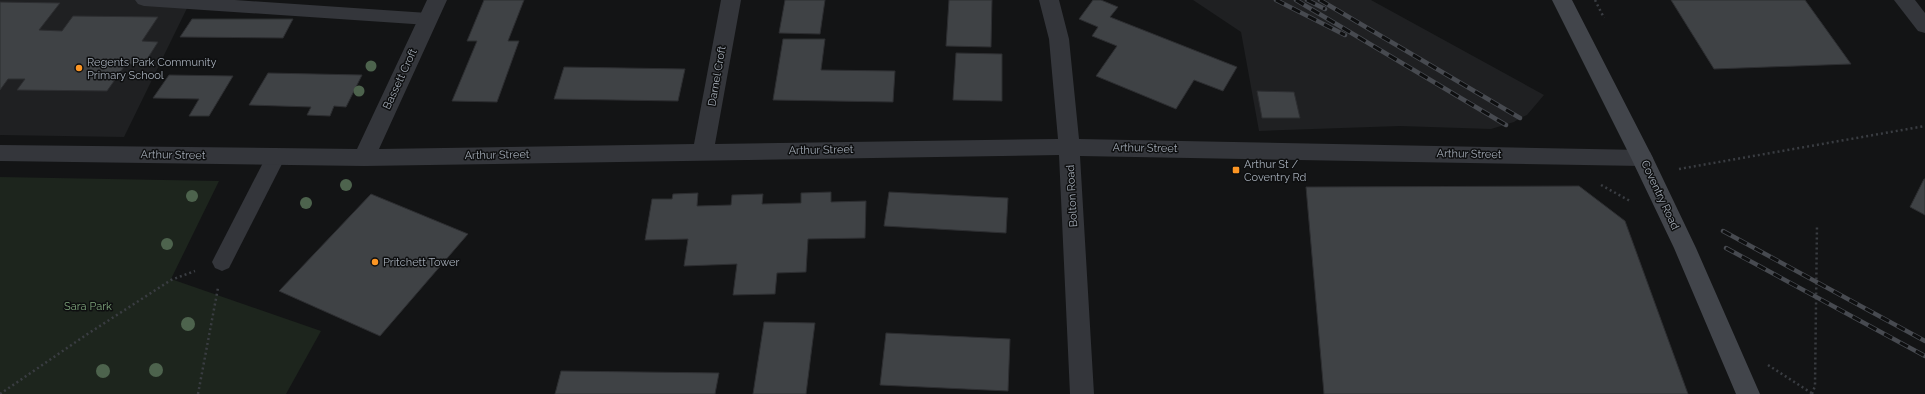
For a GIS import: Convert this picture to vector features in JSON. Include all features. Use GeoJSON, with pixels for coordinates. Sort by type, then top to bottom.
{"type":"FeatureCollection","features":[{"type":"Feature","properties":{"kind":"main road","name":"Coventry Road"},"geometry":{"type":"LineString","coordinates":[[1562,0],[1646,166],[1685,248],[1748,394]]}},
{"type":"Feature","properties":{"kind":"street","name":"Bassett Croft"},"geometry":{"type":"LineString","coordinates":[[364,158],[437,0]]}},
{"type":"Feature","properties":{"kind":"street","name":"Darnel Croft"},"geometry":{"type":"LineString","coordinates":[[703,152],[731,0]]}},
{"type":"Feature","properties":{"kind":"street","name":"Bolton Road"},"geometry":{"type":"LineString","coordinates":[[1049,0],[1058,39],[1069,147],[1082,394]]}},
{"type":"Feature","properties":{"kind":"street"},"geometry":{"type":"LineString","coordinates":[[1904,0],[1925,26]]}},
{"type":"Feature","properties":{"kind":"street","name":"Arthur Street"},"geometry":{"type":"LineString","coordinates":[[0,152],[364,158],[1069,147],[1646,166]]}},
{"type":"Feature","properties":{"kind":"lane"},"geometry":{"type":"LineString","coordinates":[[144,0],[428,19]]}},
{"type":"Feature","properties":{"kind":"lane"},"geometry":{"type":"LineString","coordinates":[[222,262],[276,156]]}},
{"type":"Feature","properties":{"kind":"path"},"geometry":{"type":"LineString","coordinates":[[1646,166],[1925,126]]}},
{"type":"Feature","properties":{"kind":"path"},"geometry":{"type":"LineString","coordinates":[[1765,363],[1813,394],[1817,224]]}},
{"type":"Feature","properties":{"kind":"path"},"geometry":{"type":"LineString","coordinates":[[0,394],[86,335],[171,280],[222,262],[198,394]]}},
{"type":"Feature","properties":{"kind":"shaded area","name":"Regents Park Community Primary School"},"geometry":{"type":"Polygon","coordinates":[[[0,0],[191,0],[124,137],[0,135],[0,0]]]}},
{"type":"Feature","properties":{"kind":"shaded area"},"geometry":{"type":"Polygon","coordinates":[[[1193,0],[1371,0],[1544,95],[1527,115],[1514,122],[1491,129],[1400,126],[1259,131],[1241,32],[1193,0]]]}},
{"type":"Feature","properties":{"kind":"green space","name":"Sara Park"},"geometry":{"type":"Polygon","coordinates":[[[0,177],[219,181],[171,279],[321,331],[286,394],[0,394],[0,177]]]}},
{"type":"Feature","properties":{"kind":"building"},"geometry":{"type":"Polygon","coordinates":[[[484,0],[524,0],[508,41],[519,41],[497,102],[452,101],[477,41],[467,41],[484,0]]]}},
{"type":"Feature","properties":{"kind":"building"},"geometry":{"type":"Polygon","coordinates":[[[785,0],[825,0],[820,34],[779,33],[785,0]]]}},
{"type":"Feature","properties":{"kind":"building"},"geometry":{"type":"Polygon","coordinates":[[[949,0],[992,0],[991,47],[946,46],[949,0]]]}},
{"type":"Feature","properties":{"kind":"building"},"geometry":{"type":"Polygon","coordinates":[[[1093,0],[1101,0],[1118,7],[1110,17],[1237,67],[1223,91],[1194,80],[1176,109],[1096,76],[1117,46],[1092,36],[1098,27],[1079,19],[1093,0]]]}},
{"type":"Feature","properties":{"kind":"building"},"geometry":{"type":"Polygon","coordinates":[[[1671,0],[1805,0],[1851,64],[1714,69],[1671,0]]]}},
{"type":"Feature","properties":{"kind":"building"},"geometry":{"type":"Polygon","coordinates":[[[0,2],[60,3],[39,30],[62,31],[73,16],[158,17],[142,41],[158,42],[144,64],[126,64],[107,91],[17,90],[25,79],[8,79],[0,90],[0,2]]]}},
{"type":"Feature","properties":{"kind":"building"},"geometry":{"type":"Polygon","coordinates":[[[192,19],[293,19],[283,38],[180,37],[192,19]]]}},
{"type":"Feature","properties":{"kind":"building"},"geometry":{"type":"Polygon","coordinates":[[[783,39],[825,39],[821,70],[895,71],[893,102],[773,100],[783,39]]]}},
{"type":"Feature","properties":{"kind":"building"},"geometry":{"type":"Polygon","coordinates":[[[956,53],[1002,54],[1002,101],[953,100],[956,53]]]}},
{"type":"Feature","properties":{"kind":"building"},"geometry":{"type":"Polygon","coordinates":[[[564,67],[685,69],[678,101],[554,99],[564,67]]]}},
{"type":"Feature","properties":{"kind":"building"},"geometry":{"type":"Polygon","coordinates":[[[268,73],[362,75],[346,107],[334,106],[330,116],[307,115],[311,107],[249,105],[268,73]]]}},
{"type":"Feature","properties":{"kind":"building"},"geometry":{"type":"Polygon","coordinates":[[[169,75],[233,76],[209,116],[189,116],[199,99],[153,98],[169,75]]]}},
{"type":"Feature","properties":{"kind":"building"},"geometry":{"type":"Polygon","coordinates":[[[1257,91],[1294,92],[1300,118],[1262,118],[1257,91]]]}},
{"type":"Feature","properties":{"kind":"building"},"geometry":{"type":"Polygon","coordinates":[[[1925,179],[1925,215],[1910,207],[1925,179]]]}},
{"type":"Feature","properties":{"kind":"building"},"geometry":{"type":"Polygon","coordinates":[[[1579,186],[1625,221],[1688,394],[1324,394],[1306,187],[1579,186]]]}},
{"type":"Feature","properties":{"kind":"building"},"geometry":{"type":"Polygon","coordinates":[[[831,192],[831,202],[866,201],[865,238],[808,239],[806,272],[777,273],[775,294],[733,295],[737,264],[684,266],[688,239],[645,240],[652,199],[672,199],[673,194],[698,193],[697,206],[731,205],[732,195],[763,194],[762,204],[801,203],[801,193],[831,192]]]}},
{"type":"Feature","properties":{"kind":"building"},"geometry":{"type":"Polygon","coordinates":[[[889,192],[1008,198],[1006,233],[884,226],[889,192]]]}},
{"type":"Feature","properties":{"kind":"building","name":"Pritchett Tower"},"geometry":{"type":"Polygon","coordinates":[[[371,194],[468,234],[380,336],[279,291],[371,194]]]}},
{"type":"Feature","properties":{"kind":"building"},"geometry":{"type":"Polygon","coordinates":[[[764,322],[815,323],[806,394],[753,394],[764,322]]]}},
{"type":"Feature","properties":{"kind":"building"},"geometry":{"type":"Polygon","coordinates":[[[886,333],[1010,339],[1008,391],[880,385],[886,333]]]}},
{"type":"Feature","properties":{"kind":"building"},"geometry":{"type":"Polygon","coordinates":[[[561,371],[719,373],[715,394],[555,394],[561,371]]]}},
{"type":"Feature","properties":{"kind":"railway"},"geometry":{"type":"LineString","coordinates":[[1276,0],[1345,35]]}},
{"type":"Feature","properties":{"kind":"railway"},"geometry":{"type":"LineString","coordinates":[[1296,0],[1506,125]]}},
{"type":"Feature","properties":{"kind":"railway"},"geometry":{"type":"LineString","coordinates":[[1307,0],[1325,9]]}},
{"type":"Feature","properties":{"kind":"railway"},"geometry":{"type":"LineString","coordinates":[[1320,0],[1520,118]]}},
{"type":"Feature","properties":{"kind":"railway"},"geometry":{"type":"LineString","coordinates":[[1723,231],[1925,341]]}},
{"type":"Feature","properties":{"kind":"railway"},"geometry":{"type":"LineString","coordinates":[[1726,248],[1925,356]]}},
{"type":"Feature","properties":{"kind":"place","name":"Regents Park Community Primary School"},"geometry":{"type":"Point","coordinates":[79,68]}},
{"type":"Feature","properties":{"kind":"place","name":"Arthur St / Coventry Rd"},"geometry":{"type":"Point","coordinates":[1236,170]}},
{"type":"Feature","properties":{"kind":"place","name":"Pritchett Tower"},"geometry":{"type":"Point","coordinates":[375,262]}}]}
